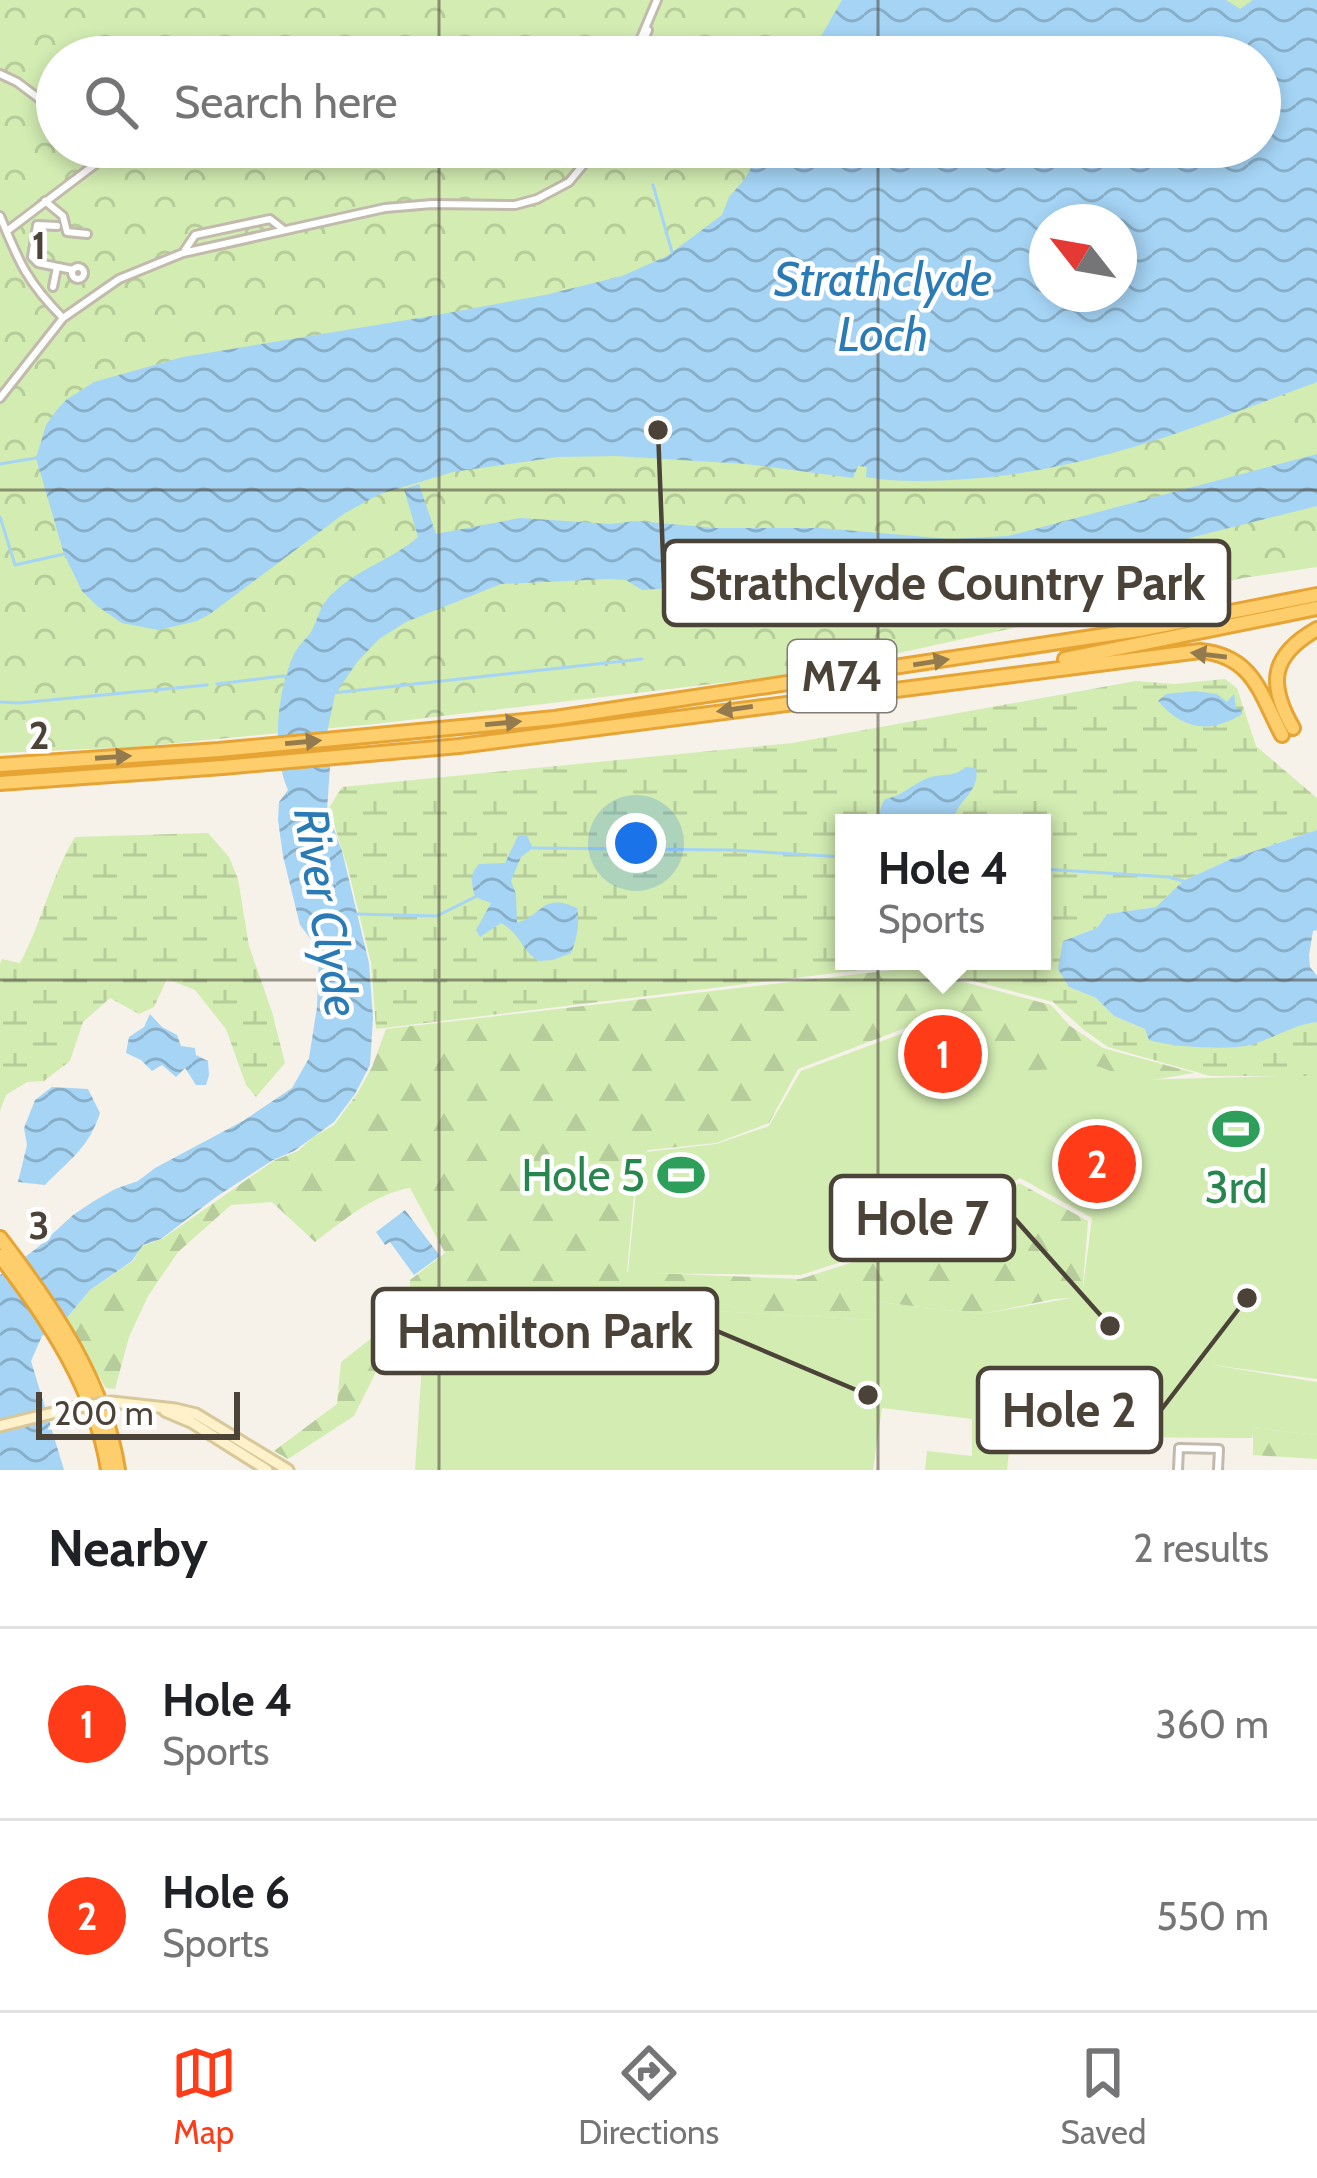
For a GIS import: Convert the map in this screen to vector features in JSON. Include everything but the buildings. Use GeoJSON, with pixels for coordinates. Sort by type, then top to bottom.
{"type":"FeatureCollection","features":[{"type":"Feature","properties":{"kind":"highway","name":"M74"},"geometry":{"type":"LineString","coordinates":[[2,764],[219,750],[555,718],[1139,630],[1317,595]]}},
{"type":"Feature","properties":{"kind":"highway","name":"M74"},"geometry":{"type":"LineString","coordinates":[[4,784],[387,753],[976,678],[1317,608]]}},
{"type":"Feature","properties":{"kind":"highway"},"geometry":{"type":"LineString","coordinates":[[976,678],[1214,652],[1231,658],[1254,677],[1287,731],[1276,686],[1279,665],[1293,643],[1317,629]]}},
{"type":"Feature","properties":{"kind":"highway"},"geometry":{"type":"LineString","coordinates":[[1,1245],[100,1399],[118,1470]]}},
{"type":"Feature","properties":{"kind":"highway"},"geometry":{"type":"LineString","coordinates":[[68,1347],[94,1414],[108,1470]]}},
{"type":"Feature","properties":{"kind":"main road"},"geometry":{"type":"LineString","coordinates":[[0,1426],[112,1402],[175,1408],[196,1414],[288,1470]]}},
{"type":"Feature","properties":{"kind":"main road"},"geometry":{"type":"LineString","coordinates":[[154,1407],[191,1422],[267,1470]]}},
{"type":"Feature","properties":{"kind":"street"},"geometry":{"type":"LineString","coordinates":[[643,36],[657,2]]}},
{"type":"Feature","properties":{"kind":"street"},"geometry":{"type":"LineString","coordinates":[[643,36],[657,2]]}},
{"type":"Feature","properties":{"kind":"street"},"geometry":{"type":"LineString","coordinates":[[0,74],[36,96]]}},
{"type":"Feature","properties":{"kind":"street"},"geometry":{"type":"LineString","coordinates":[[7,231],[90,168]]}},
{"type":"Feature","properties":{"kind":"street"},"geometry":{"type":"LineString","coordinates":[[0,398],[89,286],[183,253],[385,208],[515,205],[537,200],[569,182],[580,168]]}},
{"type":"Feature","properties":{"kind":"street"},"geometry":{"type":"LineString","coordinates":[[45,201],[63,216],[67,232],[87,234]]}},
{"type":"Feature","properties":{"kind":"street"},"geometry":{"type":"LineString","coordinates":[[0,217],[28,278],[63,318]]}},
{"type":"Feature","properties":{"kind":"street"},"geometry":{"type":"LineString","coordinates":[[183,253],[195,236],[271,218],[284,230]]}},
{"type":"Feature","properties":{"kind":"street"},"geometry":{"type":"LineString","coordinates":[[57,226],[37,225],[31,253],[38,263],[82,268],[89,286]]}},
{"type":"Feature","properties":{"kind":"street"},"geometry":{"type":"LineString","coordinates":[[53,287],[57,266]]}},
{"type":"Feature","properties":{"kind":"street"},"geometry":{"type":"LineString","coordinates":[[1178,1470],[1179,1448],[1220,1449],[1218,1470]]}},
{"type":"Feature","properties":{"kind":"green space"},"geometry":{"type":"Polygon","coordinates":[[[0,0],[1317,0],[1317,567],[1243,578],[812,672],[375,724],[134,747],[0,753],[0,0]]]}},
{"type":"Feature","properties":{"kind":"green space"},"geometry":{"type":"Polygon","coordinates":[[[1225,679],[1237,688],[1256,746],[1317,798],[1317,830],[1231,859],[1183,881],[1156,907],[1107,914],[1097,928],[1063,941],[1069,987],[1096,998],[1114,1016],[1148,1034],[1249,1046],[1298,1024],[1317,1022],[1317,1076],[1210,1076],[1108,1047],[1053,1002],[932,970],[1051,970],[1051,814],[835,814],[835,970],[860,970],[376,1029],[371,963],[329,808],[342,787],[792,743],[1136,681],[1175,684],[1225,679]]]}},
{"type":"Feature","properties":{"kind":"green space"},"geometry":{"type":"Polygon","coordinates":[[[208,833],[229,857],[238,879],[249,946],[285,1063],[256,1097],[246,1085],[226,1029],[195,990],[167,979],[154,1007],[139,1014],[110,998],[83,1022],[70,1061],[44,1081],[27,1082],[6,1095],[0,1111],[0,964],[2,959],[20,963],[75,837],[208,833]]]}},
{"type":"Feature","properties":{"kind":"green space"},"geometry":{"type":"Polygon","coordinates":[[[919,970],[1051,1005],[1070,1026],[1103,1048],[1195,1073],[1143,1080],[1092,1065],[1022,1070],[1000,1058],[984,1035],[913,1025],[798,1069],[769,1123],[716,1143],[648,1150],[637,1161],[627,1272],[800,1279],[945,1233],[1019,1183],[1088,1221],[1082,1297],[982,1314],[878,1302],[875,1320],[576,1303],[427,1303],[423,1347],[388,1348],[354,1416],[288,1459],[274,1451],[337,1404],[341,1362],[410,1308],[410,1280],[445,1253],[410,1188],[372,1202],[315,1242],[272,1202],[231,1205],[178,1252],[148,1296],[129,1337],[115,1389],[106,1388],[65,1320],[90,1290],[133,1261],[142,1246],[162,1239],[334,1125],[372,1067],[386,1029],[919,970]]]}},
{"type":"Feature","properties":{"kind":"green space"},"geometry":{"type":"Polygon","coordinates":[[[917,1028],[984,1036],[996,1054],[1031,1070],[1092,1064],[1136,1080],[1317,1075],[1317,1379],[1206,1364],[1317,1382],[1317,1435],[1254,1428],[1252,1438],[1011,1431],[1007,1470],[925,1470],[927,1451],[972,1456],[972,1419],[882,1408],[873,1470],[415,1470],[426,1303],[576,1303],[875,1320],[877,1302],[982,1314],[1082,1296],[1092,1218],[1020,1178],[943,1229],[801,1275],[628,1273],[639,1160],[646,1152],[716,1144],[769,1126],[801,1071],[917,1028]]]}},
{"type":"Feature","properties":{"kind":"green space"},"geometry":{"type":"Polygon","coordinates":[[[1253,1428],[1317,1435],[1317,1459],[1253,1455],[1253,1428]]]}},
{"type":"Feature","properties":{"kind":"water","name":"Strathclyde Loch"},"geometry":{"type":"Polygon","coordinates":[[[842,0],[1226,0],[1240,9],[1253,0],[1317,0],[1317,382],[1103,456],[968,479],[879,479],[866,477],[867,467],[858,466],[853,478],[746,464],[616,456],[558,457],[453,472],[380,494],[345,513],[197,621],[158,630],[122,623],[82,591],[64,554],[36,458],[46,425],[56,411],[94,382],[183,357],[545,295],[622,276],[667,256],[722,215],[751,168],[1281,168],[1281,36],[821,36],[842,0]]]}},
{"type":"Feature","properties":{"kind":"water","name":"River Clyde"},"geometry":{"type":"Polygon","coordinates":[[[1317,454],[1317,506],[994,587],[966,587],[885,602],[822,596],[802,604],[791,591],[767,596],[685,587],[642,590],[626,580],[501,584],[406,622],[379,639],[335,694],[327,733],[327,810],[342,851],[369,963],[370,1065],[334,1122],[216,1197],[161,1239],[143,1245],[132,1261],[90,1290],[65,1320],[42,1336],[31,1361],[64,1470],[0,1470],[0,1275],[94,1201],[138,1181],[292,1088],[309,1058],[319,950],[300,925],[283,856],[279,802],[288,790],[279,758],[280,703],[294,654],[328,598],[418,537],[404,489],[419,484],[436,534],[520,518],[820,528],[951,539],[1008,536],[1317,454]]]}},
{"type":"Feature","properties":{"kind":"water"},"geometry":{"type":"Polygon","coordinates":[[[1166,694],[1217,694],[1227,702],[1234,694],[1242,714],[1219,724],[1197,726],[1177,718],[1158,701],[1166,694]]]}},
{"type":"Feature","properties":{"kind":"water"},"geometry":{"type":"Polygon","coordinates":[[[976,768],[973,788],[956,814],[879,814],[885,799],[928,778],[976,768]]]}},
{"type":"Feature","properties":{"kind":"water"},"geometry":{"type":"Polygon","coordinates":[[[1317,830],[1317,930],[1309,955],[1317,976],[1317,1022],[1245,1046],[1158,1042],[1149,1040],[1145,1029],[1114,1016],[1096,998],[1069,987],[1058,969],[1063,941],[1097,928],[1107,914],[1156,907],[1183,881],[1317,830]]]}},
{"type":"Feature","properties":{"kind":"water"},"geometry":{"type":"Polygon","coordinates":[[[518,836],[527,836],[533,848],[521,857],[511,881],[517,923],[557,902],[577,908],[571,953],[553,960],[538,961],[501,923],[480,937],[476,930],[491,903],[475,897],[473,872],[479,864],[505,863],[518,836]]]}},
{"type":"Feature","properties":{"kind":"water"},"geometry":{"type":"Polygon","coordinates":[[[150,1014],[177,1035],[181,1046],[195,1048],[196,1055],[208,1061],[206,1085],[196,1085],[185,1068],[176,1077],[162,1065],[152,1071],[126,1053],[129,1037],[144,1027],[150,1014]]]}},
{"type":"Feature","properties":{"kind":"water"},"geometry":{"type":"Polygon","coordinates":[[[52,1087],[88,1089],[100,1113],[84,1145],[45,1185],[18,1182],[27,1145],[24,1128],[35,1100],[52,1087]]]}},
{"type":"Feature","properties":{"kind":"water"},"geometry":{"type":"Polygon","coordinates":[[[405,1210],[440,1256],[414,1275],[390,1242],[385,1245],[376,1232],[405,1210]]]}},
{"type":"Feature","properties":{"kind":"waterway"},"geometry":{"type":"LineString","coordinates":[[653,185],[672,252]]}},
{"type":"Feature","properties":{"kind":"waterway"},"geometry":{"type":"LineString","coordinates":[[0,464],[36,458]]}},
{"type":"Feature","properties":{"kind":"waterway"},"geometry":{"type":"LineString","coordinates":[[0,517],[15,565],[64,554]]}},
{"type":"Feature","properties":{"kind":"waterway"},"geometry":{"type":"LineString","coordinates":[[333,693],[642,659]]}},
{"type":"Feature","properties":{"kind":"waterway"},"geometry":{"type":"LineString","coordinates":[[217,684],[292,678]]}},
{"type":"Feature","properties":{"kind":"waterway"},"geometry":{"type":"LineString","coordinates":[[0,702],[207,685]]}},
{"type":"Feature","properties":{"kind":"waterway"},"geometry":{"type":"LineString","coordinates":[[533,848],[835,856]]}},
{"type":"Feature","properties":{"kind":"waterway"},"geometry":{"type":"LineString","coordinates":[[1051,870],[1183,881]]}},
{"type":"Feature","properties":{"kind":"waterway"},"geometry":{"type":"LineString","coordinates":[[356,914],[437,916],[475,897]]}},
{"type":"Feature","properties":{"kind":"place","name":"Strathclyde Country Park"},"geometry":{"type":"Point","coordinates":[658,430]}},
{"type":"Feature","properties":{"kind":"place","name":"Hole 4"},"geometry":{"type":"Point","coordinates":[943,1054]}},
{"type":"Feature","properties":{"kind":"place","name":"3rd"},"geometry":{"type":"Point","coordinates":[1236,1129]}},
{"type":"Feature","properties":{"kind":"place","name":"Hole 6"},"geometry":{"type":"Point","coordinates":[1097,1164]}},
{"type":"Feature","properties":{"kind":"place","name":"Hole 5"},"geometry":{"type":"Point","coordinates":[681,1175]}},
{"type":"Feature","properties":{"kind":"place","name":"Hole 2"},"geometry":{"type":"Point","coordinates":[1247,1298]}},
{"type":"Feature","properties":{"kind":"place","name":"Hole 7"},"geometry":{"type":"Point","coordinates":[1110,1326]}},
{"type":"Feature","properties":{"kind":"place","name":"Hamilton Park"},"geometry":{"type":"Point","coordinates":[868,1395]}}]}
